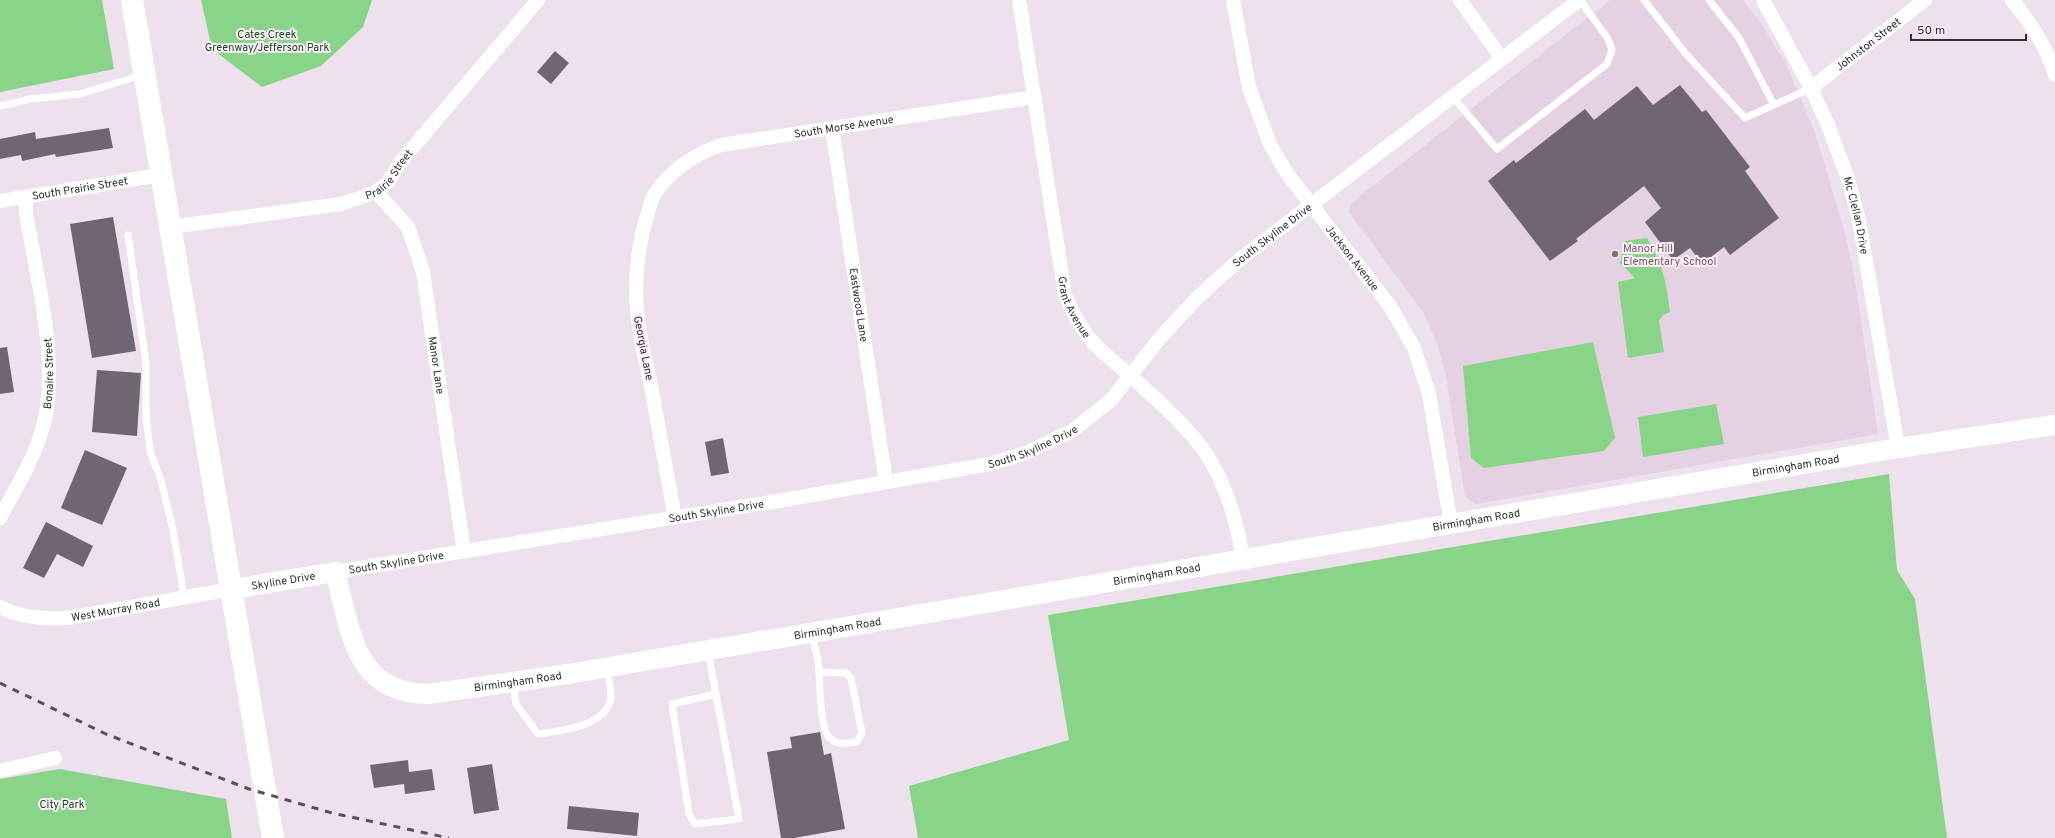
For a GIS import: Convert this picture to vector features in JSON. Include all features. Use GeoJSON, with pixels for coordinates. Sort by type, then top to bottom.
{"type":"FeatureCollection","features":[{"type":"Feature","properties":{"kind":"highway"},"geometry":{"type":"LineString","coordinates":[[132,0],[160,175],[232,589],[273,838]]}},
{"type":"Feature","properties":{"kind":"street","name":"Prairie Street"},"geometry":{"type":"LineString","coordinates":[[170,227],[335,205],[376,192],[389,181],[399,164],[538,0]]}},
{"type":"Feature","properties":{"kind":"street","name":"Grant Avenue"},"geometry":{"type":"LineString","coordinates":[[1019,0],[1065,295],[1072,314],[1083,331],[1186,429],[1211,463],[1226,491],[1234,513],[1243,560]]}},
{"type":"Feature","properties":{"kind":"street","name":"Jackson Avenue"},"geometry":{"type":"LineString","coordinates":[[1233,0],[1249,87],[1258,116],[1270,144],[1286,172],[1390,306],[1414,348],[1429,394],[1451,524]]}},
{"type":"Feature","properties":{"kind":"street"},"geometry":{"type":"LineString","coordinates":[[1460,0],[1502,59]]}},
{"type":"Feature","properties":{"kind":"street","name":"South Skyline Drive"},"geometry":{"type":"LineString","coordinates":[[335,572],[675,518],[990,464],[1044,446],[1072,431],[1092,417],[1111,400],[1160,338],[1198,297],[1239,260],[1579,0]]}},
{"type":"Feature","properties":{"kind":"street","name":"Mc Clellan Drive"},"geometry":{"type":"LineString","coordinates":[[1763,0],[1811,88],[1828,125],[1848,179],[1859,220],[1898,448]]}},
{"type":"Feature","properties":{"kind":"street","name":"Johnston Street"},"geometry":{"type":"LineString","coordinates":[[1811,88],[1925,0]]}},
{"type":"Feature","properties":{"kind":"street"},"geometry":{"type":"LineString","coordinates":[[2012,0],[2027,18],[2044,47],[2055,75]]}},
{"type":"Feature","properties":{"kind":"street","name":"South Morse Avenue"},"geometry":{"type":"LineString","coordinates":[[664,183],[674,172],[691,159],[716,147],[1035,97]]}},
{"type":"Feature","properties":{"kind":"street","name":"Eastwood Lane"},"geometry":{"type":"LineString","coordinates":[[832,128],[886,482]]}},
{"type":"Feature","properties":{"kind":"street","name":"South Prairie Street"},"geometry":{"type":"LineString","coordinates":[[0,201],[160,175]]}},
{"type":"Feature","properties":{"kind":"street","name":"Georgia Lane"},"geometry":{"type":"LineString","coordinates":[[664,183],[653,196],[645,222],[636,278],[640,333],[675,518]]}},
{"type":"Feature","properties":{"kind":"street","name":"Manor Lane"},"geometry":{"type":"LineString","coordinates":[[376,192],[408,227],[423,272],[464,552]]}},
{"type":"Feature","properties":{"kind":"street","name":"Bonaire Street"},"geometry":{"type":"LineString","coordinates":[[0,518],[41,433],[48,395],[48,342],[26,214],[26,197]]}},
{"type":"Feature","properties":{"kind":"street","name":"Birmingham Road"},"geometry":{"type":"LineString","coordinates":[[335,572],[358,654],[368,671],[395,690],[410,694],[428,694],[607,668],[1898,448],[2055,425]]}},
{"type":"Feature","properties":{"kind":"street","name":"Skyline Drive"},"geometry":{"type":"LineString","coordinates":[[232,589],[335,572]]}},
{"type":"Feature","properties":{"kind":"street","name":"West Murray Road"},"geometry":{"type":"LineString","coordinates":[[0,607],[26,616],[48,619],[68,618],[232,589]]}},
{"type":"Feature","properties":{"kind":"street"},"geometry":{"type":"LineString","coordinates":[[0,771],[56,758]]}},
{"type":"Feature","properties":{"kind":"lane"},"geometry":{"type":"LineString","coordinates":[[1453,97],[1497,149],[1607,64],[1612,50],[1608,39],[1579,0]]}},
{"type":"Feature","properties":{"kind":"lane"},"geometry":{"type":"LineString","coordinates":[[1644,0],[1686,54],[1745,118],[1811,88]]}},
{"type":"Feature","properties":{"kind":"lane"},"geometry":{"type":"LineString","coordinates":[[1709,0],[1739,38],[1774,105]]}},
{"type":"Feature","properties":{"kind":"lane"},"geometry":{"type":"LineString","coordinates":[[0,106],[30,99],[80,94],[144,74]]}},
{"type":"Feature","properties":{"kind":"lane"},"geometry":{"type":"LineString","coordinates":[[128,235],[146,363],[146,415],[149,443],[151,454],[161,480],[173,530],[184,597]]}},
{"type":"Feature","properties":{"kind":"lane"},"geometry":{"type":"LineString","coordinates":[[812,633],[819,672],[818,687],[828,736],[834,742],[843,744],[856,742],[862,733],[851,678],[846,673],[819,672]]}},
{"type":"Feature","properties":{"kind":"lane"},"geometry":{"type":"LineString","coordinates":[[708,650],[739,819],[695,824],[689,814],[672,704],[716,694]]}},
{"type":"Feature","properties":{"kind":"lane"},"geometry":{"type":"LineString","coordinates":[[513,682],[516,704],[538,734],[558,731],[589,723],[605,712],[611,697],[607,668]]}},
{"type":"Feature","properties":{"kind":"shaded area","name":"Manor Hill Elementary School"},"geometry":{"type":"Polygon","coordinates":[[[1610,0],[1743,0],[1763,26],[1786,65],[1815,132],[1845,233],[1854,274],[1878,434],[1476,504],[1465,497],[1446,376],[1437,343],[1423,312],[1349,212],[1350,204],[1610,0]]]}},
{"type":"Feature","properties":{"kind":"green space"},"geometry":{"type":"Polygon","coordinates":[[[0,0],[102,0],[114,69],[0,92],[0,0]]]}},
{"type":"Feature","properties":{"kind":"green space","name":"Cates Creek Greenway/Jefferson Park"},"geometry":{"type":"Polygon","coordinates":[[[201,0],[372,0],[363,27],[321,66],[262,87],[212,49],[201,0]]]}},
{"type":"Feature","properties":{"kind":"green space"},"geometry":{"type":"Polygon","coordinates":[[[1647,238],[1660,265],[1669,301],[1670,312],[1663,315],[1659,321],[1664,352],[1628,358],[1618,282],[1635,278],[1620,263],[1625,241],[1647,238]]]}},
{"type":"Feature","properties":{"kind":"green space"},"geometry":{"type":"Polygon","coordinates":[[[1593,342],[1615,438],[1604,451],[1484,468],[1471,458],[1463,366],[1593,342]]]}},
{"type":"Feature","properties":{"kind":"green space"},"geometry":{"type":"Polygon","coordinates":[[[1716,404],[1724,444],[1643,457],[1638,417],[1716,404]]]}},
{"type":"Feature","properties":{"kind":"green space"},"geometry":{"type":"Polygon","coordinates":[[[1889,474],[1897,570],[1915,599],[1947,838],[918,838],[909,786],[1069,740],[1048,615],[1889,474]]]}},
{"type":"Feature","properties":{"kind":"green space","name":"City Park"},"geometry":{"type":"Polygon","coordinates":[[[60,769],[226,799],[232,838],[0,838],[0,779],[60,769]]]}},
{"type":"Feature","properties":{"kind":"building"},"geometry":{"type":"Polygon","coordinates":[[[555,51],[569,63],[551,84],[537,72],[555,51]]]}},
{"type":"Feature","properties":{"kind":"building","name":"Manor Hill Elementary School"},"geometry":{"type":"Polygon","coordinates":[[[1680,85],[1702,112],[1706,110],[1750,167],[1745,171],[1779,218],[1730,255],[1724,247],[1702,264],[1690,248],[1673,260],[1645,222],[1661,208],[1644,186],[1576,239],[1578,241],[1550,261],[1488,181],[1514,160],[1516,163],[1585,109],[1594,120],[1637,86],[1653,105],[1680,85]]]}},
{"type":"Feature","properties":{"kind":"building"},"geometry":{"type":"Polygon","coordinates":[[[109,128],[113,148],[56,157],[55,154],[22,161],[21,155],[0,159],[0,139],[35,132],[36,139],[109,128]]]}},
{"type":"Feature","properties":{"kind":"building"},"geometry":{"type":"Polygon","coordinates":[[[113,217],[136,351],[92,358],[70,224],[113,217]]]}},
{"type":"Feature","properties":{"kind":"building"},"geometry":{"type":"Polygon","coordinates":[[[7,347],[14,392],[0,394],[0,348],[7,347]]]}},
{"type":"Feature","properties":{"kind":"building"},"geometry":{"type":"Polygon","coordinates":[[[97,370],[141,373],[137,436],[92,432],[97,370]]]}},
{"type":"Feature","properties":{"kind":"building"},"geometry":{"type":"Polygon","coordinates":[[[723,438],[729,473],[711,476],[705,442],[723,438]]]}},
{"type":"Feature","properties":{"kind":"building"},"geometry":{"type":"Polygon","coordinates":[[[85,450],[127,468],[102,525],[61,508],[85,450]]]}},
{"type":"Feature","properties":{"kind":"building"},"geometry":{"type":"Polygon","coordinates":[[[46,522],[93,546],[83,567],[57,554],[44,578],[23,568],[46,522]]]}},
{"type":"Feature","properties":{"kind":"building"},"geometry":{"type":"Polygon","coordinates":[[[820,732],[824,755],[831,753],[845,829],[794,838],[781,838],[767,752],[792,748],[790,737],[820,732]]]}},
{"type":"Feature","properties":{"kind":"building"},"geometry":{"type":"Polygon","coordinates":[[[408,760],[409,772],[432,769],[435,790],[405,794],[404,784],[374,788],[370,765],[408,760]]]}},
{"type":"Feature","properties":{"kind":"building"},"geometry":{"type":"Polygon","coordinates":[[[492,764],[499,810],[474,814],[467,768],[492,764]]]}},
{"type":"Feature","properties":{"kind":"building"},"geometry":{"type":"Polygon","coordinates":[[[569,806],[639,813],[637,836],[567,829],[569,806]]]}},
{"type":"Feature","properties":{"kind":"railway"},"geometry":{"type":"LineString","coordinates":[[0,683],[106,734],[249,789],[332,813],[449,838]]}},
{"type":"Feature","properties":{"kind":"place","name":"Manor Hill Elementary School"},"geometry":{"type":"Point","coordinates":[1615,254]}}]}
